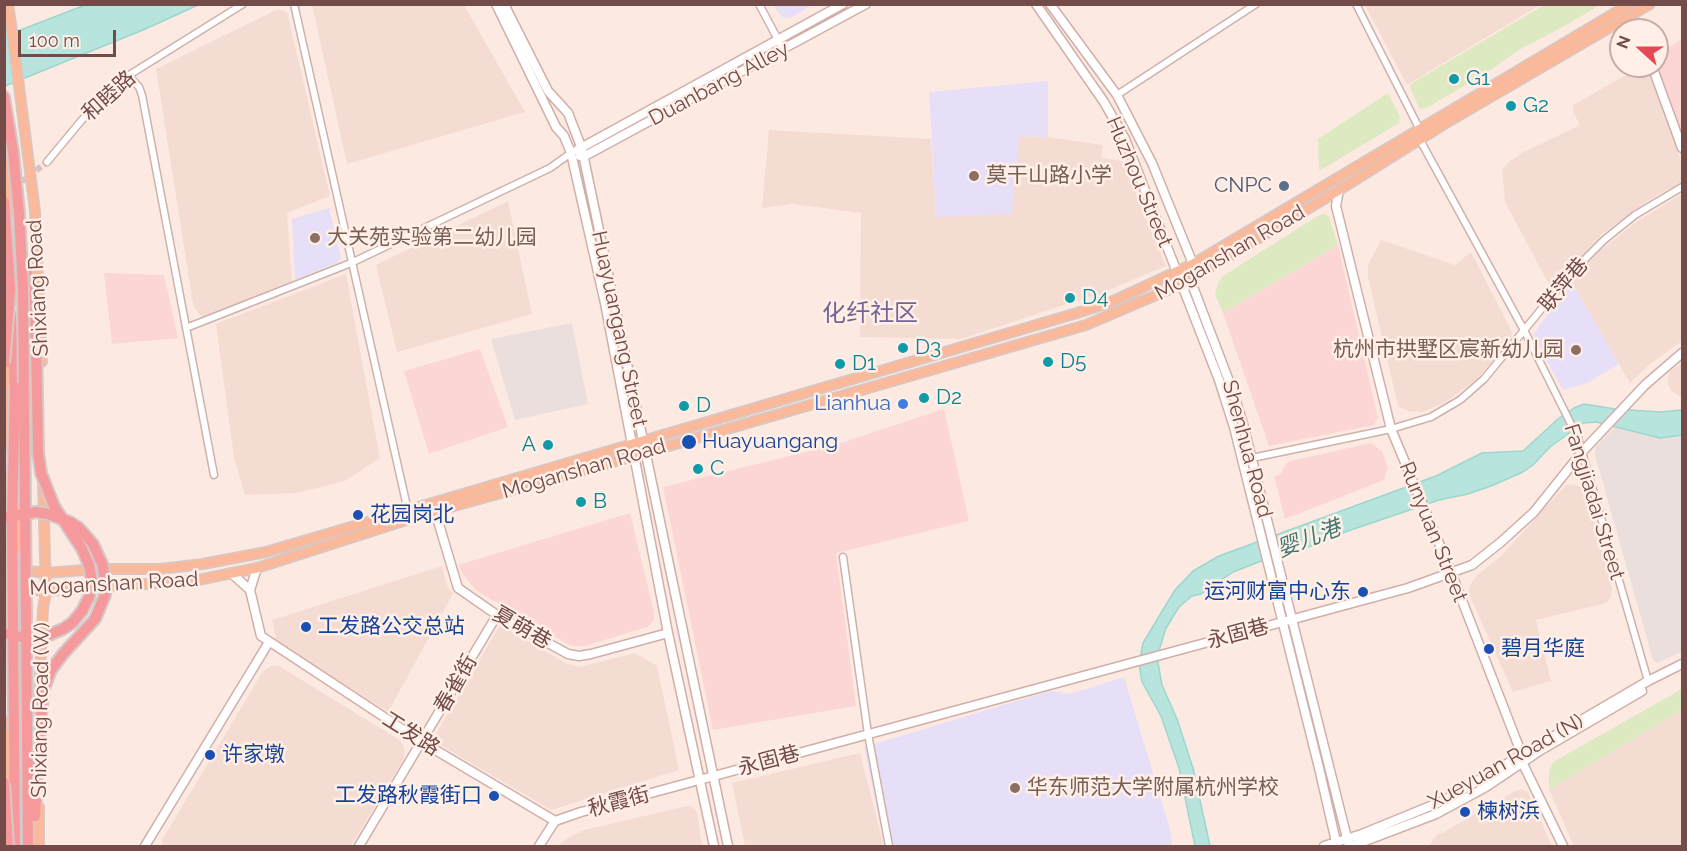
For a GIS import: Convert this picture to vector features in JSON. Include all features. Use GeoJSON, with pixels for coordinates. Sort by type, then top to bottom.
{"type":"FeatureCollection","features":[{"type":"Feature","properties":{"kind":"highway"},"geometry":{"type":"LineString","coordinates":[[4,97],[36,340],[38,452],[41,473],[54,506],[82,549],[89,565],[92,581],[89,597],[82,611],[72,623],[63,629],[48,636],[30,639],[4,633]]}},
{"type":"Feature","properties":{"kind":"highway"},"geometry":{"type":"LineString","coordinates":[[4,202],[15,387],[12,521],[17,846]]}},
{"type":"Feature","properties":{"kind":"highway"},"geometry":{"type":"LineString","coordinates":[[19,213],[24,353],[29,846]]}},
{"type":"Feature","properties":{"kind":"highway"},"geometry":{"type":"LineString","coordinates":[[4,363],[8,295]]}},
{"type":"Feature","properties":{"kind":"highway"},"geometry":{"type":"LineString","coordinates":[[4,518],[36,512],[70,522],[79,528],[100,555],[105,582],[105,595],[95,620],[51,670],[43,691],[29,846]]}},
{"type":"Feature","properties":{"kind":"highway"},"geometry":{"type":"LineString","coordinates":[[4,783],[8,846]]}},
{"type":"Feature","properties":{"kind":"main road","name":"Shixiang Road"},"geometry":{"type":"LineString","coordinates":[[8,4],[35,211],[46,573]]}},
{"type":"Feature","properties":{"kind":"main road","name":"Moganshan Road"},"geometry":{"type":"LineString","coordinates":[[4,588],[46,591],[198,580],[257,568],[435,511],[1086,325],[1186,282],[1339,190],[1420,135],[1630,4]]}},
{"type":"Feature","properties":{"kind":"main road","name":"Moganshan Road"},"geometry":{"type":"LineString","coordinates":[[4,568],[46,573],[96,569],[160,569],[266,552],[1111,302],[1193,264],[1650,4]]}},
{"type":"Feature","properties":{"kind":"main road"},"geometry":{"type":"LineString","coordinates":[[4,110],[19,249],[22,729],[17,846]]}},
{"type":"Feature","properties":{"kind":"main road"},"geometry":{"type":"LineString","coordinates":[[4,162],[20,386]]}},
{"type":"Feature","properties":{"kind":"main road","name":"Shixiang Road"},"geometry":{"type":"LineString","coordinates":[[4,278],[8,295],[4,447]]}},
{"type":"Feature","properties":{"kind":"main road","name":"Shixiang Road (W)"},"geometry":{"type":"LineString","coordinates":[[39,846],[38,721],[46,573]]}},
{"type":"Feature","properties":{"kind":"main road","name":"Shixiang Road (W)"},"geometry":{"type":"LineString","coordinates":[[4,721],[8,846]]}},
{"type":"Feature","properties":{"kind":"main road"},"geometry":{"type":"LineString","coordinates":[[22,729],[29,846]]}},
{"type":"Feature","properties":{"kind":"street","name":"和睦路"},"geometry":{"type":"LineString","coordinates":[[47,162],[118,82],[243,4]]}},
{"type":"Feature","properties":{"kind":"street"},"geometry":{"type":"LineString","coordinates":[[294,4],[408,511]]}},
{"type":"Feature","properties":{"kind":"street","name":"Huayuangang Street"},"geometry":{"type":"LineString","coordinates":[[496,4],[545,94],[568,113],[581,147],[642,441],[640,453],[668,633],[714,846]]}},
{"type":"Feature","properties":{"kind":"street","name":"Huayuangang Street"},"geometry":{"type":"LineString","coordinates":[[504,4],[545,94],[556,127],[564,136],[571,153],[606,303],[632,443],[640,453],[728,846]]}},
{"type":"Feature","properties":{"kind":"street"},"geometry":{"type":"LineString","coordinates":[[759,4],[783,49]]}},
{"type":"Feature","properties":{"kind":"street","name":"Duanbang Alley"},"geometry":{"type":"LineString","coordinates":[[186,328],[351,263],[550,168],[581,147],[843,4]]}},
{"type":"Feature","properties":{"kind":"street","name":"Duanbang Alley"},"geometry":{"type":"LineString","coordinates":[[583,157],[866,4]]}},
{"type":"Feature","properties":{"kind":"street","name":"Huzhou Street"},"geometry":{"type":"LineString","coordinates":[[1036,4],[1104,102],[1125,139],[1142,177],[1177,272]]}},
{"type":"Feature","properties":{"kind":"street","name":"Huzhou Street"},"geometry":{"type":"LineString","coordinates":[[1050,4],[1118,95],[1152,163],[1193,264]]}},
{"type":"Feature","properties":{"kind":"street"},"geometry":{"type":"LineString","coordinates":[[1118,95],[1256,4]]}},
{"type":"Feature","properties":{"kind":"street","name":"Fangjiadai Street"},"geometry":{"type":"LineString","coordinates":[[1356,4],[1420,135],[1525,332],[1578,438],[1648,681]]}},
{"type":"Feature","properties":{"kind":"street"},"geometry":{"type":"LineString","coordinates":[[129,76],[139,87],[142,95],[214,475]]}},
{"type":"Feature","properties":{"kind":"street"},"geometry":{"type":"LineString","coordinates":[[1657,78],[1683,148]]}},
{"type":"Feature","properties":{"kind":"street"},"geometry":{"type":"LineString","coordinates":[[571,153],[583,157]]}},
{"type":"Feature","properties":{"kind":"street","name":"联萍巷"},"geometry":{"type":"LineString","coordinates":[[1252,458],[1390,429],[1431,417],[1460,400],[1484,379],[1525,332],[1571,273],[1604,240],[1635,215],[1683,187]]}},
{"type":"Feature","properties":{"kind":"street","name":"Runyuan Street"},"geometry":{"type":"LineString","coordinates":[[1339,190],[1336,206],[1390,429],[1451,572],[1523,759],[1563,846]]}},
{"type":"Feature","properties":{"kind":"street"},"geometry":{"type":"LineString","coordinates":[[1322,200],[1336,206]]}},
{"type":"Feature","properties":{"kind":"street"},"geometry":{"type":"LineString","coordinates":[[1186,282],[1193,264]]}},
{"type":"Feature","properties":{"kind":"street","name":"Shenhua Road"},"geometry":{"type":"LineString","coordinates":[[1177,272],[1186,282],[1232,389],[1252,458],[1349,844]]}},
{"type":"Feature","properties":{"kind":"street","name":"Shenhua Road"},"geometry":{"type":"LineString","coordinates":[[1186,282],[1228,408],[1317,757],[1336,844]]}},
{"type":"Feature","properties":{"kind":"street","name":"永固巷"},"geometry":{"type":"LineString","coordinates":[[712,776],[1408,588],[1472,565],[1502,542],[1534,512],[1582,452],[1645,385],[1683,352]]}},
{"type":"Feature","properties":{"kind":"street","name":"夏萌巷"},"geometry":{"type":"LineString","coordinates":[[435,511],[458,588],[497,615],[568,654],[579,656],[668,633]]}},
{"type":"Feature","properties":{"kind":"street"},"geometry":{"type":"LineString","coordinates":[[843,557],[868,734],[889,846]]}},
{"type":"Feature","properties":{"kind":"street"},"geometry":{"type":"LineString","coordinates":[[145,846],[269,642],[261,636],[250,590],[257,568]]}},
{"type":"Feature","properties":{"kind":"street"},"geometry":{"type":"LineString","coordinates":[[231,573],[250,590]]}},
{"type":"Feature","properties":{"kind":"street","name":"春雀街"},"geometry":{"type":"LineString","coordinates":[[359,846],[497,615]]}},
{"type":"Feature","properties":{"kind":"street","name":"工发路"},"geometry":{"type":"LineString","coordinates":[[269,642],[422,742],[555,821]]}},
{"type":"Feature","properties":{"kind":"street","name":"Xueyuan Road (N)"},"geometry":{"type":"LineString","coordinates":[[1324,846],[1349,844],[1436,814],[1486,787],[1523,759],[1648,681],[1683,664]]}},
{"type":"Feature","properties":{"kind":"street","name":"Xueyuan Road (N)"},"geometry":{"type":"LineString","coordinates":[[1523,759],[1652,685],[1683,670]]}},
{"type":"Feature","properties":{"kind":"street","name":"秋霞街"},"geometry":{"type":"LineString","coordinates":[[555,821],[712,776]]}},
{"type":"Feature","properties":{"kind":"street"},"geometry":{"type":"LineString","coordinates":[[539,846],[555,821]]}},
{"type":"Feature","properties":{"kind":"shaded area"},"geometry":{"type":"Polygon","coordinates":[[[312,5],[464,5],[525,112],[347,164],[312,5]]]}},
{"type":"Feature","properties":{"kind":"shaded area"},"geometry":{"type":"Polygon","coordinates":[[[773,5],[812,5],[790,18],[782,17],[773,5]]]}},
{"type":"Feature","properties":{"kind":"shaded area"},"geometry":{"type":"Polygon","coordinates":[[[1365,5],[1540,5],[1407,85],[1365,5]]]}},
{"type":"Feature","properties":{"kind":"shaded area"},"geometry":{"type":"Polygon","coordinates":[[[278,9],[287,12],[330,196],[287,213],[292,281],[206,317],[200,315],[193,304],[156,69],[278,9]]]}},
{"type":"Feature","properties":{"kind":"shaded area"},"geometry":{"type":"Polygon","coordinates":[[[1682,39],[1682,133],[1661,78],[1669,78],[1669,47],[1682,39]]]}},
{"type":"Feature","properties":{"kind":"shaded area"},"geometry":{"type":"Polygon","coordinates":[[[1621,78],[1650,78],[1682,164],[1682,182],[1649,200],[1602,234],[1551,288],[1505,202],[1502,170],[1522,153],[1580,125],[1573,112],[1573,105],[1621,78]]]}},
{"type":"Feature","properties":{"kind":"shaded area","name":"莫干山路小学"},"geometry":{"type":"Polygon","coordinates":[[[1048,81],[1048,137],[1019,136],[1012,214],[936,217],[929,92],[1048,81]]]}},
{"type":"Feature","properties":{"kind":"shaded area"},"geometry":{"type":"Polygon","coordinates":[[[769,130],[931,139],[936,217],[1019,136],[1048,137],[1103,145],[1101,158],[1122,161],[1166,266],[1104,292],[961,339],[860,337],[861,213],[792,204],[762,208],[769,130]]]}},
{"type":"Feature","properties":{"kind":"shaded area"},"geometry":{"type":"Polygon","coordinates":[[[1682,194],[1682,341],[1649,365],[1630,383],[1571,281],[1602,249],[1635,223],[1682,194]]]}},
{"type":"Feature","properties":{"kind":"shaded area"},"geometry":{"type":"Polygon","coordinates":[[[508,201],[532,314],[397,352],[376,265],[508,201]]]}},
{"type":"Feature","properties":{"kind":"shaded area","name":"大关苑实验第二幼儿园"},"geometry":{"type":"Polygon","coordinates":[[[329,208],[341,258],[337,263],[295,280],[292,219],[329,208]]]}},
{"type":"Feature","properties":{"kind":"shaded area"},"geometry":{"type":"Polygon","coordinates":[[[1381,240],[1455,265],[1471,252],[1512,332],[1511,340],[1477,379],[1444,403],[1423,412],[1409,411],[1398,406],[1368,277],[1368,265],[1381,240]]]}},
{"type":"Feature","properties":{"kind":"shaded area"},"geometry":{"type":"Polygon","coordinates":[[[1338,245],[1378,418],[1374,425],[1269,446],[1223,313],[1338,245]]]}},
{"type":"Feature","properties":{"kind":"shaded area"},"geometry":{"type":"Polygon","coordinates":[[[104,273],[164,275],[178,338],[112,344],[104,273]]]}},
{"type":"Feature","properties":{"kind":"shaded area"},"geometry":{"type":"Polygon","coordinates":[[[346,274],[380,458],[345,481],[297,493],[245,495],[234,458],[216,324],[346,274]]]}},
{"type":"Feature","properties":{"kind":"shaded area","name":"杭州市拱墅区宸新幼儿园"},"geometry":{"type":"Polygon","coordinates":[[[1571,281],[1619,364],[1591,382],[1563,390],[1533,335],[1571,281]]]}},
{"type":"Feature","properties":{"kind":"shaded area"},"geometry":{"type":"Polygon","coordinates":[[[572,323],[588,404],[515,420],[491,339],[572,323]]]}},
{"type":"Feature","properties":{"kind":"shaded area"},"geometry":{"type":"Polygon","coordinates":[[[480,349],[508,427],[429,454],[404,371],[480,349]]]}},
{"type":"Feature","properties":{"kind":"shaded area"},"geometry":{"type":"Polygon","coordinates":[[[1682,364],[1681,397],[1671,391],[1668,377],[1671,370],[1682,364]]]}},
{"type":"Feature","properties":{"kind":"shaded area"},"geometry":{"type":"Polygon","coordinates":[[[944,409],[969,521],[836,553],[856,706],[713,730],[663,487],[831,446],[944,409]]]}},
{"type":"Feature","properties":{"kind":"shaded area"},"geometry":{"type":"Polygon","coordinates":[[[1620,422],[1682,428],[1682,652],[1657,663],[1653,660],[1595,455],[1595,447],[1620,422]]]}},
{"type":"Feature","properties":{"kind":"shaded area"},"geometry":{"type":"Polygon","coordinates":[[[1371,443],[1382,451],[1388,468],[1384,480],[1285,519],[1274,476],[1281,474],[1285,465],[1290,461],[1371,443]]]}},
{"type":"Feature","properties":{"kind":"shaded area"},"geometry":{"type":"Polygon","coordinates":[[[1573,484],[1586,489],[1612,588],[1611,597],[1606,603],[1536,620],[1551,681],[1513,692],[1468,592],[1470,585],[1476,576],[1501,556],[1566,485],[1573,484]]]}},
{"type":"Feature","properties":{"kind":"shaded area"},"geometry":{"type":"Polygon","coordinates":[[[630,513],[654,620],[647,627],[585,646],[571,646],[477,591],[458,565],[630,513]]]}},
{"type":"Feature","properties":{"kind":"shaded area"},"geometry":{"type":"Polygon","coordinates":[[[442,566],[447,586],[453,594],[388,712],[276,639],[272,620],[442,566]]]}},
{"type":"Feature","properties":{"kind":"shaded area"},"geometry":{"type":"Polygon","coordinates":[[[500,625],[566,663],[579,667],[635,653],[657,666],[679,770],[551,810],[432,740],[500,625]]]}},
{"type":"Feature","properties":{"kind":"shaded area"},"geometry":{"type":"Polygon","coordinates":[[[271,666],[279,666],[401,741],[404,748],[404,759],[351,846],[162,846],[162,840],[263,671],[271,666]]]}},
{"type":"Feature","properties":{"kind":"shaded area","name":"华东师范大学附属杭州学校"},"geometry":{"type":"Polygon","coordinates":[[[1124,677],[1170,829],[1172,846],[885,846],[864,747],[1050,691],[1070,694],[1124,677]]]}},
{"type":"Feature","properties":{"kind":"shaded area"},"geometry":{"type":"Polygon","coordinates":[[[1682,710],[1682,846],[1574,846],[1549,790],[1682,710]]]}},
{"type":"Feature","properties":{"kind":"shaded area"},"geometry":{"type":"Polygon","coordinates":[[[860,753],[884,846],[745,846],[732,783],[860,753]]]}},
{"type":"Feature","properties":{"kind":"shaded area"},"geometry":{"type":"Polygon","coordinates":[[[1522,789],[1528,792],[1552,846],[1430,846],[1438,834],[1522,789]]]}},
{"type":"Feature","properties":{"kind":"shaded area"},"geometry":{"type":"Polygon","coordinates":[[[692,806],[697,813],[702,846],[557,846],[584,830],[692,806]]]}},
{"type":"Feature","properties":{"kind":"green space"},"geometry":{"type":"Polygon","coordinates":[[[1544,5],[1600,5],[1517,51],[1491,70],[1428,107],[1419,108],[1409,85],[1544,5]]]}},
{"type":"Feature","properties":{"kind":"green space"},"geometry":{"type":"Polygon","coordinates":[[[1388,93],[1400,117],[1399,123],[1319,171],[1318,139],[1388,93]]]}},
{"type":"Feature","properties":{"kind":"green space"},"geometry":{"type":"Polygon","coordinates":[[[1325,214],[1329,217],[1338,245],[1223,313],[1215,294],[1223,276],[1319,215],[1325,214]]]}},
{"type":"Feature","properties":{"kind":"green space"},"geometry":{"type":"Polygon","coordinates":[[[1682,689],[1682,710],[1549,790],[1549,771],[1553,762],[1682,689]]]}},
{"type":"Feature","properties":{"kind":"water"},"geometry":{"type":"Polygon","coordinates":[[[85,5],[198,5],[5,86],[5,36],[85,5]]]}},
{"type":"Feature","properties":{"kind":"water","name":"婴儿港"},"geometry":{"type":"Polygon","coordinates":[[[1584,404],[1660,412],[1682,410],[1682,435],[1660,438],[1596,422],[1583,423],[1550,447],[1523,472],[1468,494],[1439,500],[1233,572],[1201,594],[1192,596],[1179,607],[1166,628],[1157,657],[1162,685],[1177,719],[1193,768],[1210,846],[1195,846],[1179,768],[1161,716],[1142,682],[1139,664],[1143,643],[1175,590],[1193,571],[1219,556],[1436,476],[1482,453],[1523,451],[1558,419],[1584,404]]]}},
{"type":"Feature","properties":{"kind":"tunnel"},"geometry":{"type":"LineString","coordinates":[[15,187],[47,162]]}},
{"type":"Feature","properties":{"kind":"place","name":"G1"},"geometry":{"type":"Point","coordinates":[1454,79]}},
{"type":"Feature","properties":{"kind":"place","name":"G2"},"geometry":{"type":"Point","coordinates":[1511,106]}},
{"type":"Feature","properties":{"kind":"place","name":"莫干山路小学"},"geometry":{"type":"Point","coordinates":[974,176]}},
{"type":"Feature","properties":{"kind":"place","name":"CNPC"},"geometry":{"type":"Point","coordinates":[1284,186]}},
{"type":"Feature","properties":{"kind":"place","name":"大关苑实验第二幼儿园"},"geometry":{"type":"Point","coordinates":[315,238]}},
{"type":"Feature","properties":{"kind":"place","name":"D4"},"geometry":{"type":"Point","coordinates":[1070,298]}},
{"type":"Feature","properties":{"kind":"place","name":"D3"},"geometry":{"type":"Point","coordinates":[903,348]}},
{"type":"Feature","properties":{"kind":"place","name":"杭州市拱墅区宸新幼儿园"},"geometry":{"type":"Point","coordinates":[1576,350]}},
{"type":"Feature","properties":{"kind":"place","name":"D5"},"geometry":{"type":"Point","coordinates":[1048,362]}},
{"type":"Feature","properties":{"kind":"place","name":"D1"},"geometry":{"type":"Point","coordinates":[840,364]}},
{"type":"Feature","properties":{"kind":"place","name":"D2"},"geometry":{"type":"Point","coordinates":[924,398]}},
{"type":"Feature","properties":{"kind":"place","name":"Lianhua"},"geometry":{"type":"Point","coordinates":[903,404]}},
{"type":"Feature","properties":{"kind":"place","name":"D"},"geometry":{"type":"Point","coordinates":[684,406]}},
{"type":"Feature","properties":{"kind":"place","name":"Huayuangang"},"geometry":{"type":"Point","coordinates":[689,442]}},
{"type":"Feature","properties":{"kind":"place","name":"A"},"geometry":{"type":"Point","coordinates":[548,445]}},
{"type":"Feature","properties":{"kind":"place","name":"C"},"geometry":{"type":"Point","coordinates":[698,469]}},
{"type":"Feature","properties":{"kind":"place","name":"B"},"geometry":{"type":"Point","coordinates":[581,502]}},
{"type":"Feature","properties":{"kind":"place","name":"花园岗北"},"geometry":{"type":"Point","coordinates":[358,515]}},
{"type":"Feature","properties":{"kind":"place","name":"运河财富中心东"},"geometry":{"type":"Point","coordinates":[1363,592]}},
{"type":"Feature","properties":{"kind":"place","name":"工发路公交总站"},"geometry":{"type":"Point","coordinates":[306,627]}},
{"type":"Feature","properties":{"kind":"place","name":"碧月华庭"},"geometry":{"type":"Point","coordinates":[1489,649]}},
{"type":"Feature","properties":{"kind":"place","name":"许家墩"},"geometry":{"type":"Point","coordinates":[210,755]}},
{"type":"Feature","properties":{"kind":"place","name":"华东师范大学附属杭州学校"},"geometry":{"type":"Point","coordinates":[1015,788]}},
{"type":"Feature","properties":{"kind":"place","name":"工发路秋霞街口"},"geometry":{"type":"Point","coordinates":[494,796]}},
{"type":"Feature","properties":{"kind":"place","name":"楝树浜"},"geometry":{"type":"Point","coordinates":[1465,812]}},
{"type":"Feature","properties":{"kind":"district","name":"化纤社区"},"geometry":{"type":"Point","coordinates":[870,314]}}]}
